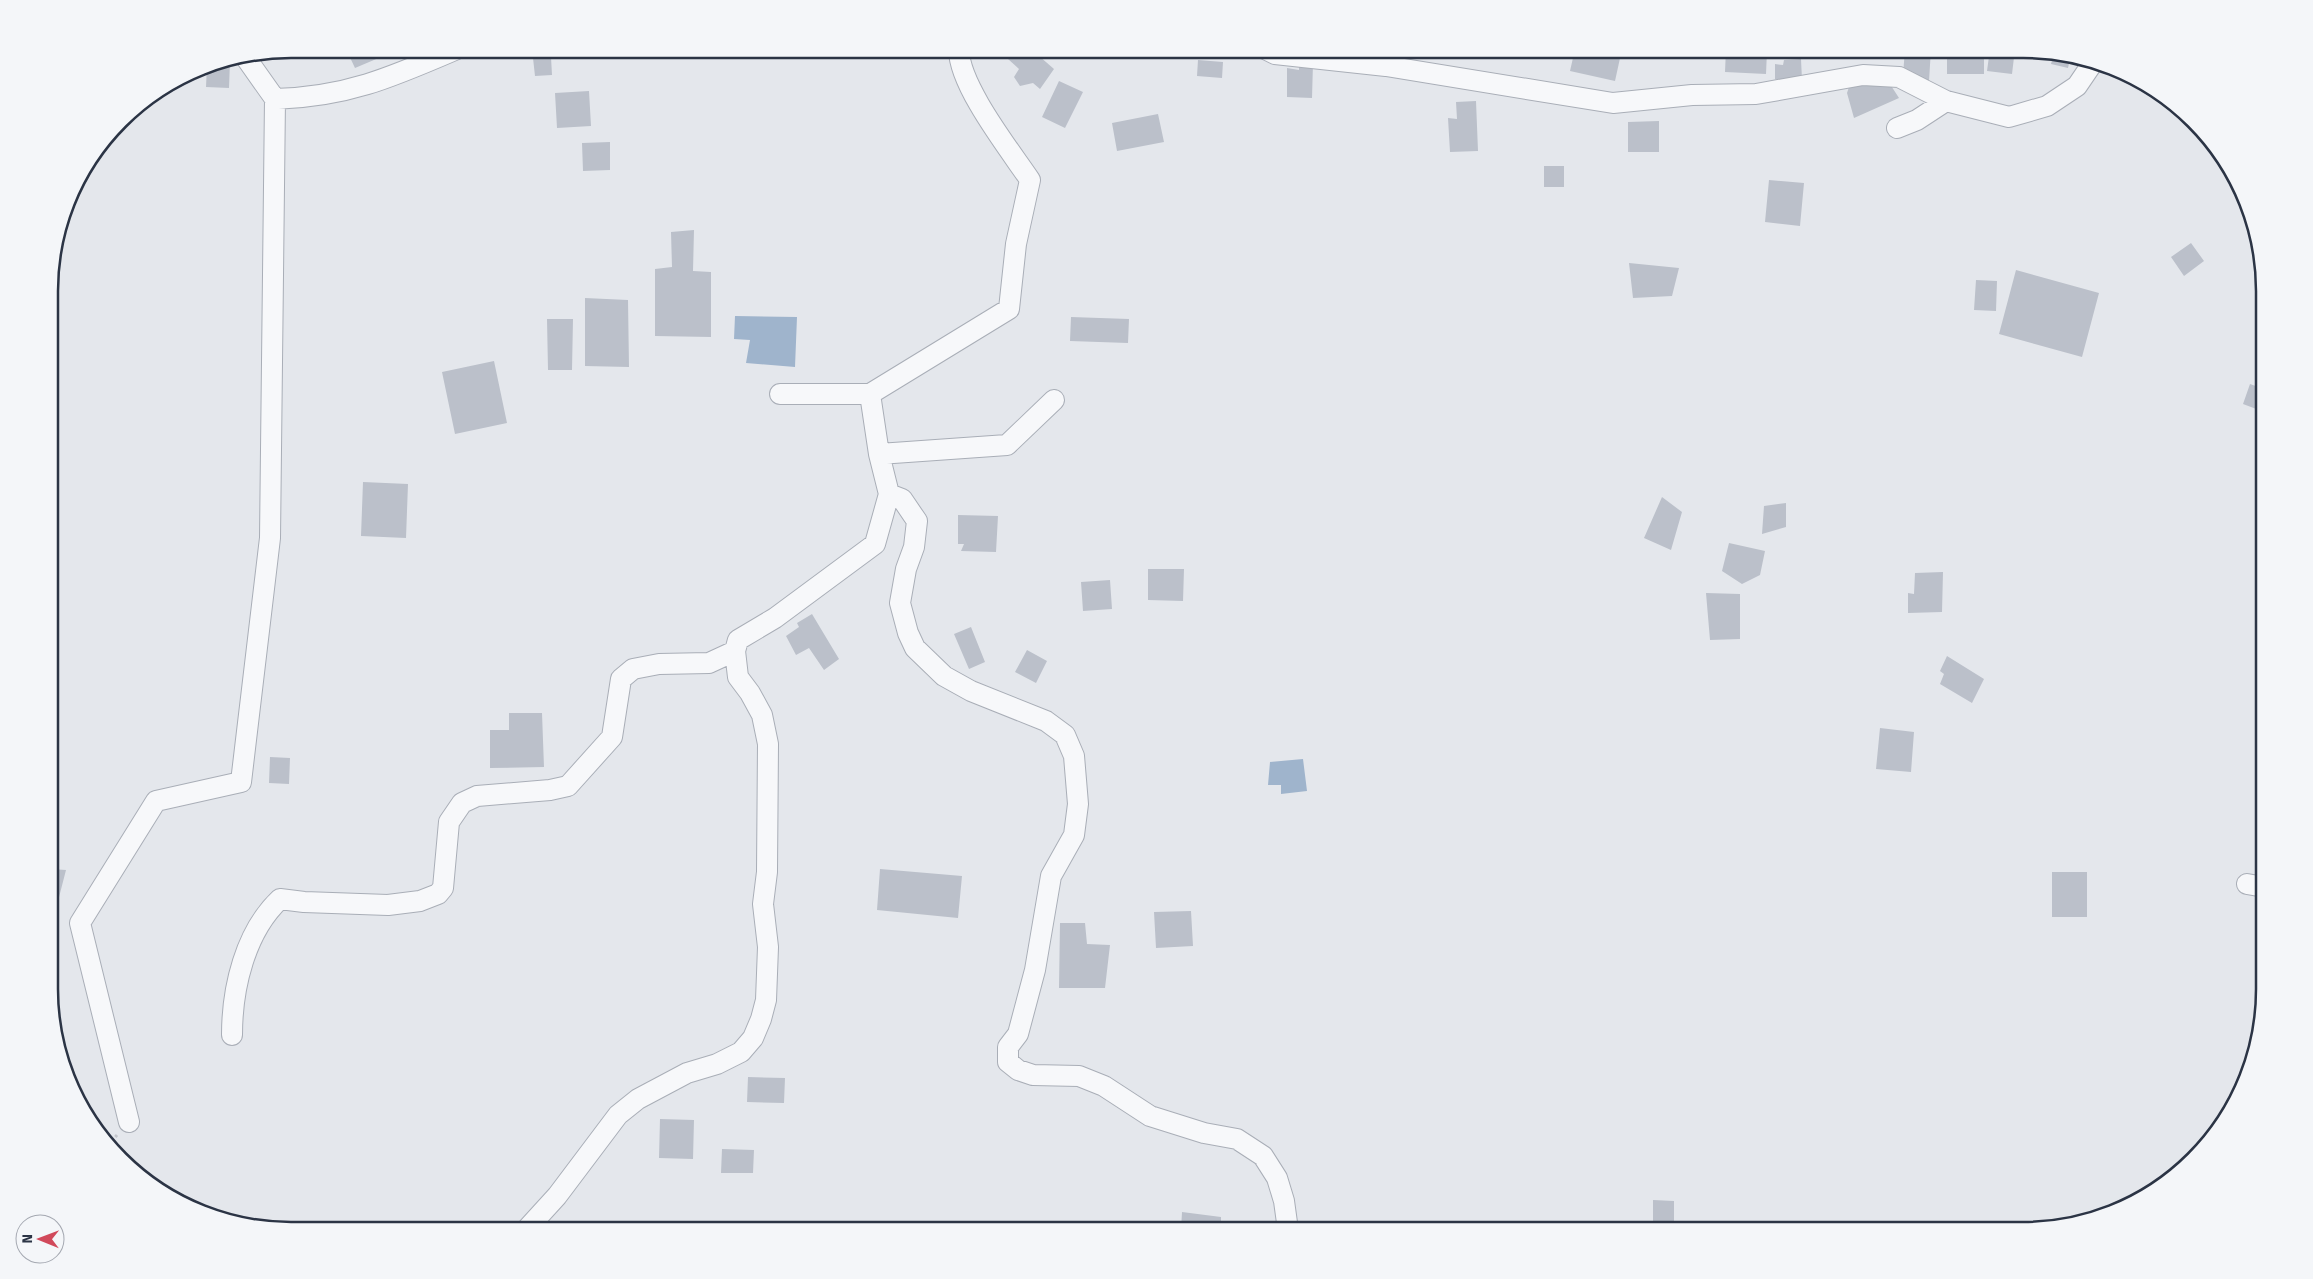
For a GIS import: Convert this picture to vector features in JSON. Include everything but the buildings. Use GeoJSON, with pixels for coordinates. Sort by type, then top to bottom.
{"type":"FeatureCollection","features":[{"type":"Feature","properties":{"kind":"street"},"geometry":{"type":"LineString","coordinates":[[275,99],[312,98],[364,87],[435,58]]}},
{"type":"Feature","properties":{"kind":"street"},"geometry":{"type":"LineString","coordinates":[[780,394],[870,394],[1009,309],[1016,244],[1030,180],[981,107],[958,62],[958,58]]}},
{"type":"Feature","properties":{"kind":"street"},"geometry":{"type":"LineString","coordinates":[[1312,58],[1386,66],[1613,103],[1692,95],[1756,94],[1863,75],[1899,77],[1946,101],[2009,118],[2047,106],[2077,86],[2090,67]]}},
{"type":"Feature","properties":{"kind":"street"},"geometry":{"type":"LineString","coordinates":[[129,1122],[80,922],[156,801],[240,782],[270,538],[275,99],[248,61]]}},
{"type":"Feature","properties":{"kind":"street"},"geometry":{"type":"LineString","coordinates":[[1897,128],[1917,120],[1946,101]]}},
{"type":"Feature","properties":{"kind":"street"},"geometry":{"type":"LineString","coordinates":[[533,1222],[557,1196],[618,1115],[638,1099],[687,1073],[717,1064],[741,1052],[753,1038],[766,1000],[768,947],[763,904],[767,872],[768,744],[762,715],[738,677],[735,651],[738,640],[775,618],[875,544],[889,494],[879,454],[870,394]]}},
{"type":"Feature","properties":{"kind":"street"},"geometry":{"type":"LineString","coordinates":[[879,454],[1007,445],[1054,400]]}},
{"type":"Feature","properties":{"kind":"street"},"geometry":{"type":"LineString","coordinates":[[889,494],[902,499],[918,522],[914,547],[906,569],[900,603],[908,633],[915,648],[944,676],[971,691],[1046,721],[1065,735],[1074,756],[1078,804],[1074,835],[1051,876],[1035,970],[1018,1034],[1008,1048],[1008,1062],[1018,1070],[1033,1075],[1079,1076],[1104,1086],[1150,1116],[1204,1133],[1237,1139],[1263,1156],[1277,1178],[1284,1201],[1287,1222]]}},
{"type":"Feature","properties":{"kind":"street"},"geometry":{"type":"LineString","coordinates":[[232,1035],[232,1005],[248,948],[266,913],[280,899],[304,902],[388,905],[420,901],[438,894],[444,888],[449,822],[462,803],[477,796],[550,790],[568,786],[612,737],[621,679],[633,669],[659,664],[709,663],[735,651]]}},
{"type":"Feature","properties":{"kind":"water"},"geometry":{"type":"Polygon","coordinates":[[[735,316],[797,317],[795,367],[746,363],[750,340],[734,339],[735,316]]]}},
{"type":"Feature","properties":{"kind":"water"},"geometry":{"type":"Polygon","coordinates":[[[1303,759],[1307,791],[1281,794],[1281,785],[1268,785],[1270,762],[1303,759]]]}}]}
